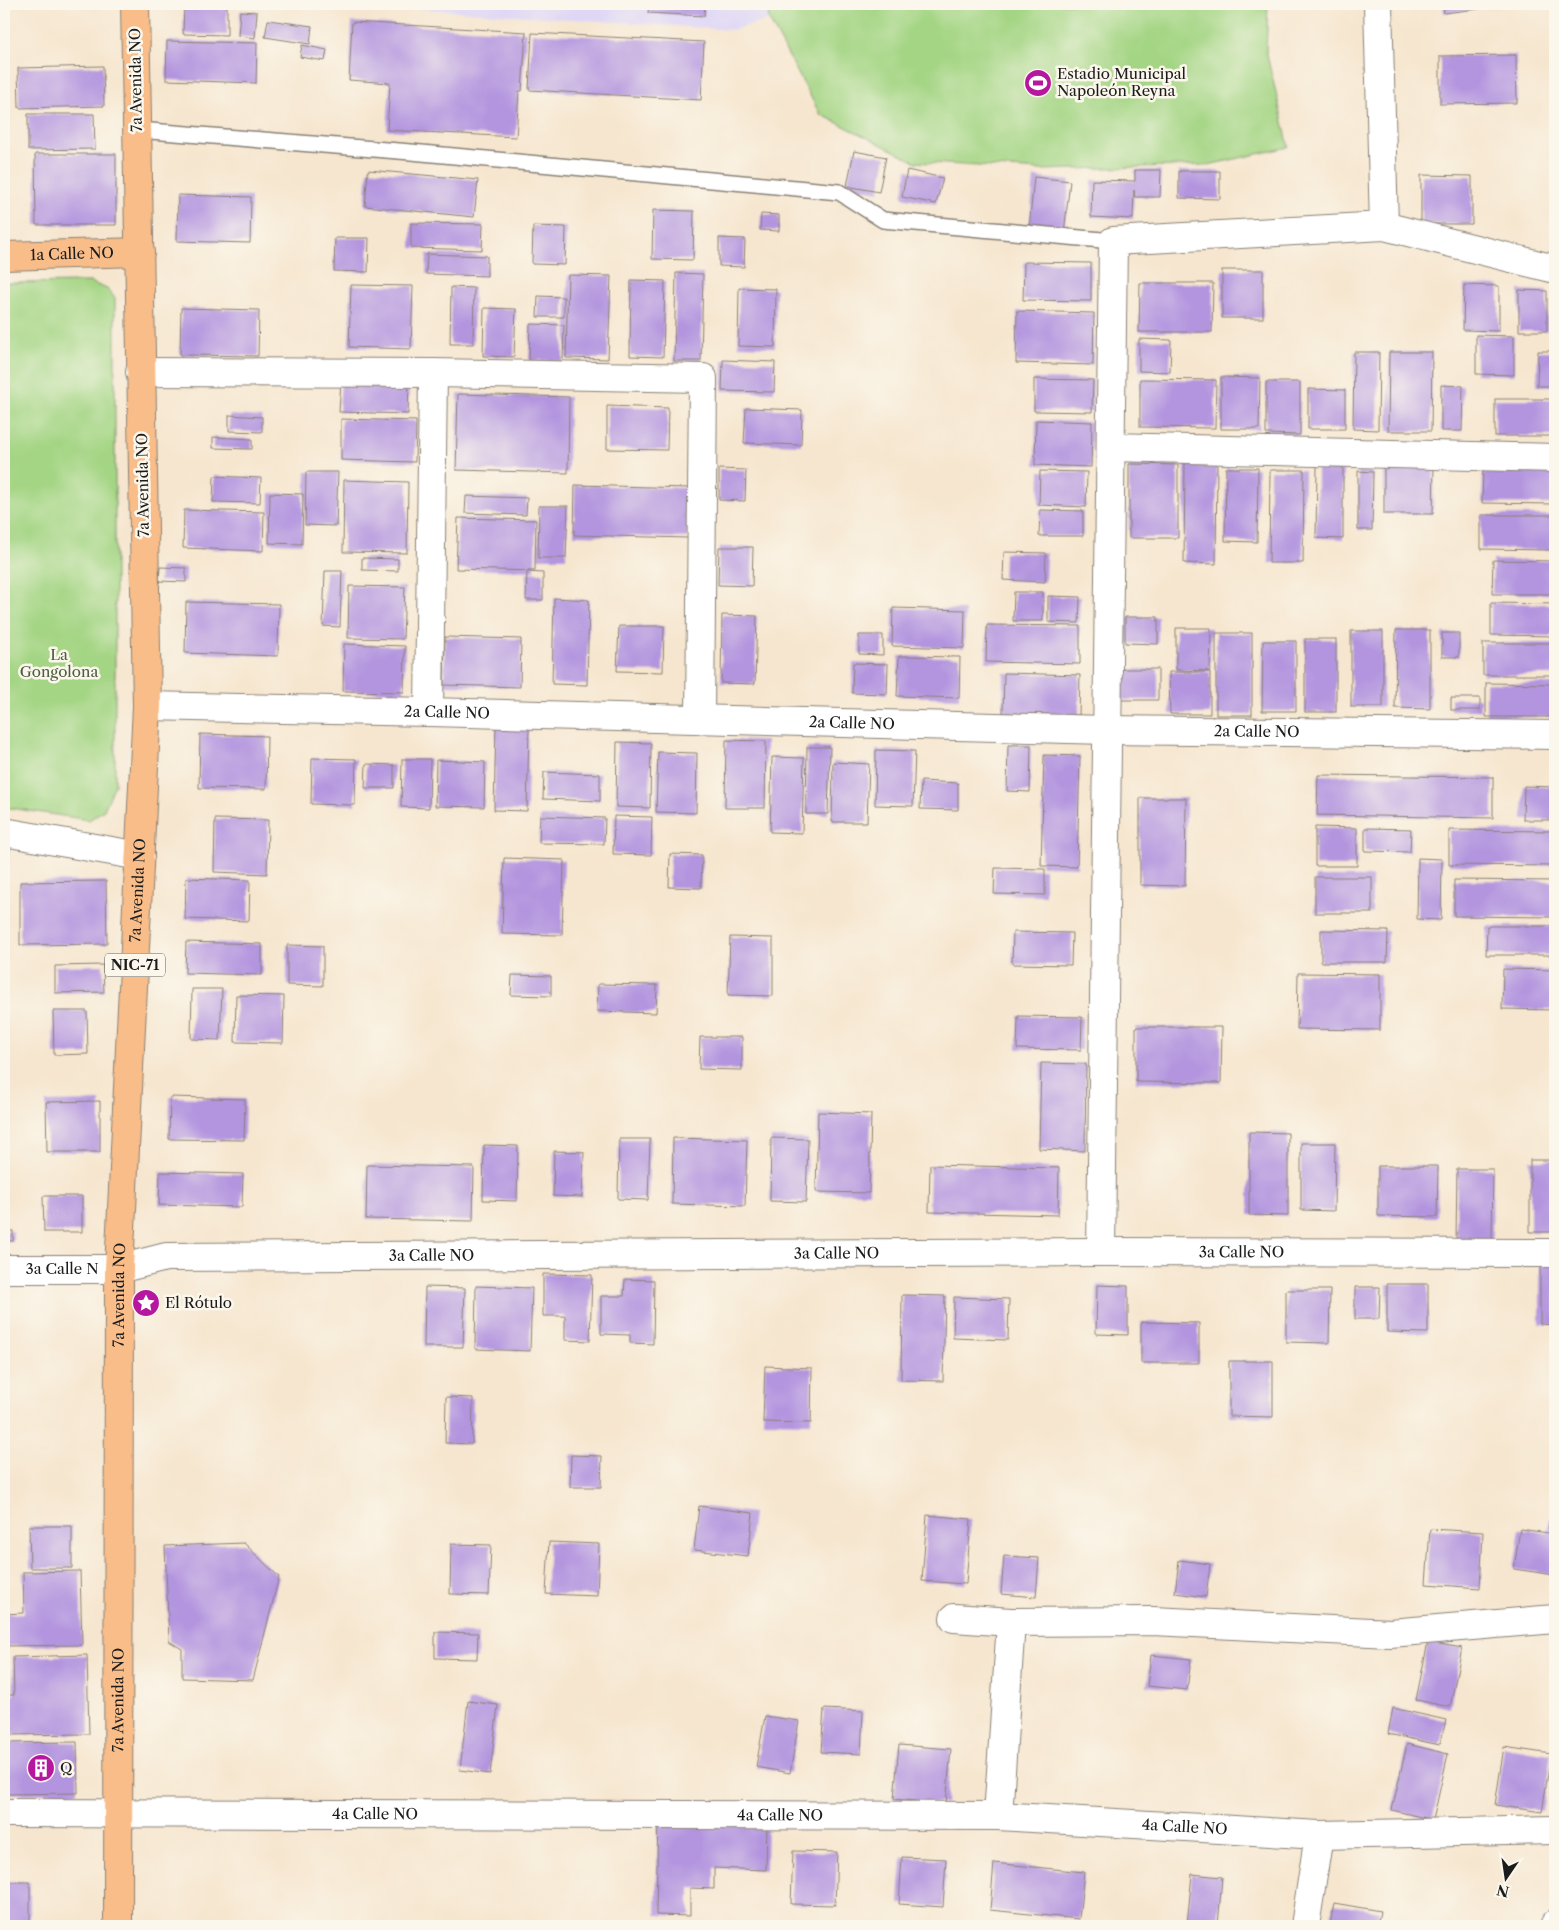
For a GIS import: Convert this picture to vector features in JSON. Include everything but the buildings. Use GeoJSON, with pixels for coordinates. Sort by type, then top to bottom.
{"type":"FeatureCollection","features":[{"type":"Feature","properties":{"kind":"highway","name":"7a Avenida NO"},"geometry":{"type":"LineString","coordinates":[[118,1926],[119,1269],[147,706],[135,4]]}},
{"type":"Feature","properties":{"kind":"highway","name":"1a Calle NO"},"geometry":{"type":"LineString","coordinates":[[4,256],[140,252]]}},
{"type":"Feature","properties":{"kind":"street"},"geometry":{"type":"LineString","coordinates":[[1378,4],[1384,226]]}},
{"type":"Feature","properties":{"kind":"street"},"geometry":{"type":"LineString","coordinates":[[1101,1252],[1113,241],[1384,226],[1555,269]]}},
{"type":"Feature","properties":{"kind":"street"},"geometry":{"type":"LineString","coordinates":[[140,372],[433,373],[703,378],[700,719]]}},
{"type":"Feature","properties":{"kind":"street"},"geometry":{"type":"LineString","coordinates":[[429,712],[433,373]]}},
{"type":"Feature","properties":{"kind":"street"},"geometry":{"type":"LineString","coordinates":[[1111,447],[1555,458]]}},
{"type":"Feature","properties":{"kind":"street","name":"2a Calle NO"},"geometry":{"type":"LineString","coordinates":[[147,706],[1107,730],[1555,735]]}},
{"type":"Feature","properties":{"kind":"street"},"geometry":{"type":"LineString","coordinates":[[4,832],[140,856]]}},
{"type":"Feature","properties":{"kind":"street","name":"3a Calle NO"},"geometry":{"type":"LineString","coordinates":[[119,1269],[166,1257],[1101,1252],[1555,1253]]}},
{"type":"Feature","properties":{"kind":"street","name":"3a Calle N"},"geometry":{"type":"LineString","coordinates":[[4,1269],[119,1269]]}},
{"type":"Feature","properties":{"kind":"street"},"geometry":{"type":"LineString","coordinates":[[954,1618],[1011,1622],[1153,1621],[1390,1634],[1555,1619]]}},
{"type":"Feature","properties":{"kind":"street"},"geometry":{"type":"LineString","coordinates":[[998,1816],[1011,1622]]}},
{"type":"Feature","properties":{"kind":"street","name":"4a Calle NO"},"geometry":{"type":"LineString","coordinates":[[4,1813],[998,1816],[1319,1835],[1555,1830]]}},
{"type":"Feature","properties":{"kind":"street"},"geometry":{"type":"LineString","coordinates":[[1305,1926],[1319,1835]]}},
{"type":"Feature","properties":{"kind":"lane"},"geometry":{"type":"LineString","coordinates":[[138,130],[411,152],[839,192],[883,220],[1113,241]]}},
{"type":"Feature","properties":{"kind":"shaded area"},"geometry":{"type":"Polygon","coordinates":[[[353,4],[766,4],[769,20],[733,30],[353,4]]]}},
{"type":"Feature","properties":{"kind":"green space","name":"Estadio Municipal Napoleón Reyna"},"geometry":{"type":"Polygon","coordinates":[[[767,4],[1268,4],[1266,51],[1289,147],[1208,165],[1041,170],[916,162],[820,114],[769,20],[767,4]]]}},
{"type":"Feature","properties":{"kind":"green space","name":"La Gongolona"},"geometry":{"type":"Polygon","coordinates":[[[90,282],[107,289],[115,298],[115,784],[104,810],[89,820],[4,807],[4,283],[90,282]]]}},
{"type":"Feature","properties":{"kind":"place","name":"Estadio Municipal Napoleón Reyna"},"geometry":{"type":"Point","coordinates":[1038,83]}},
{"type":"Feature","properties":{"kind":"place","name":"El Rótulo"},"geometry":{"type":"Point","coordinates":[146,1303]}},
{"type":"Feature","properties":{"kind":"place","name":"Q"},"geometry":{"type":"Point","coordinates":[41,1768]}}]}
